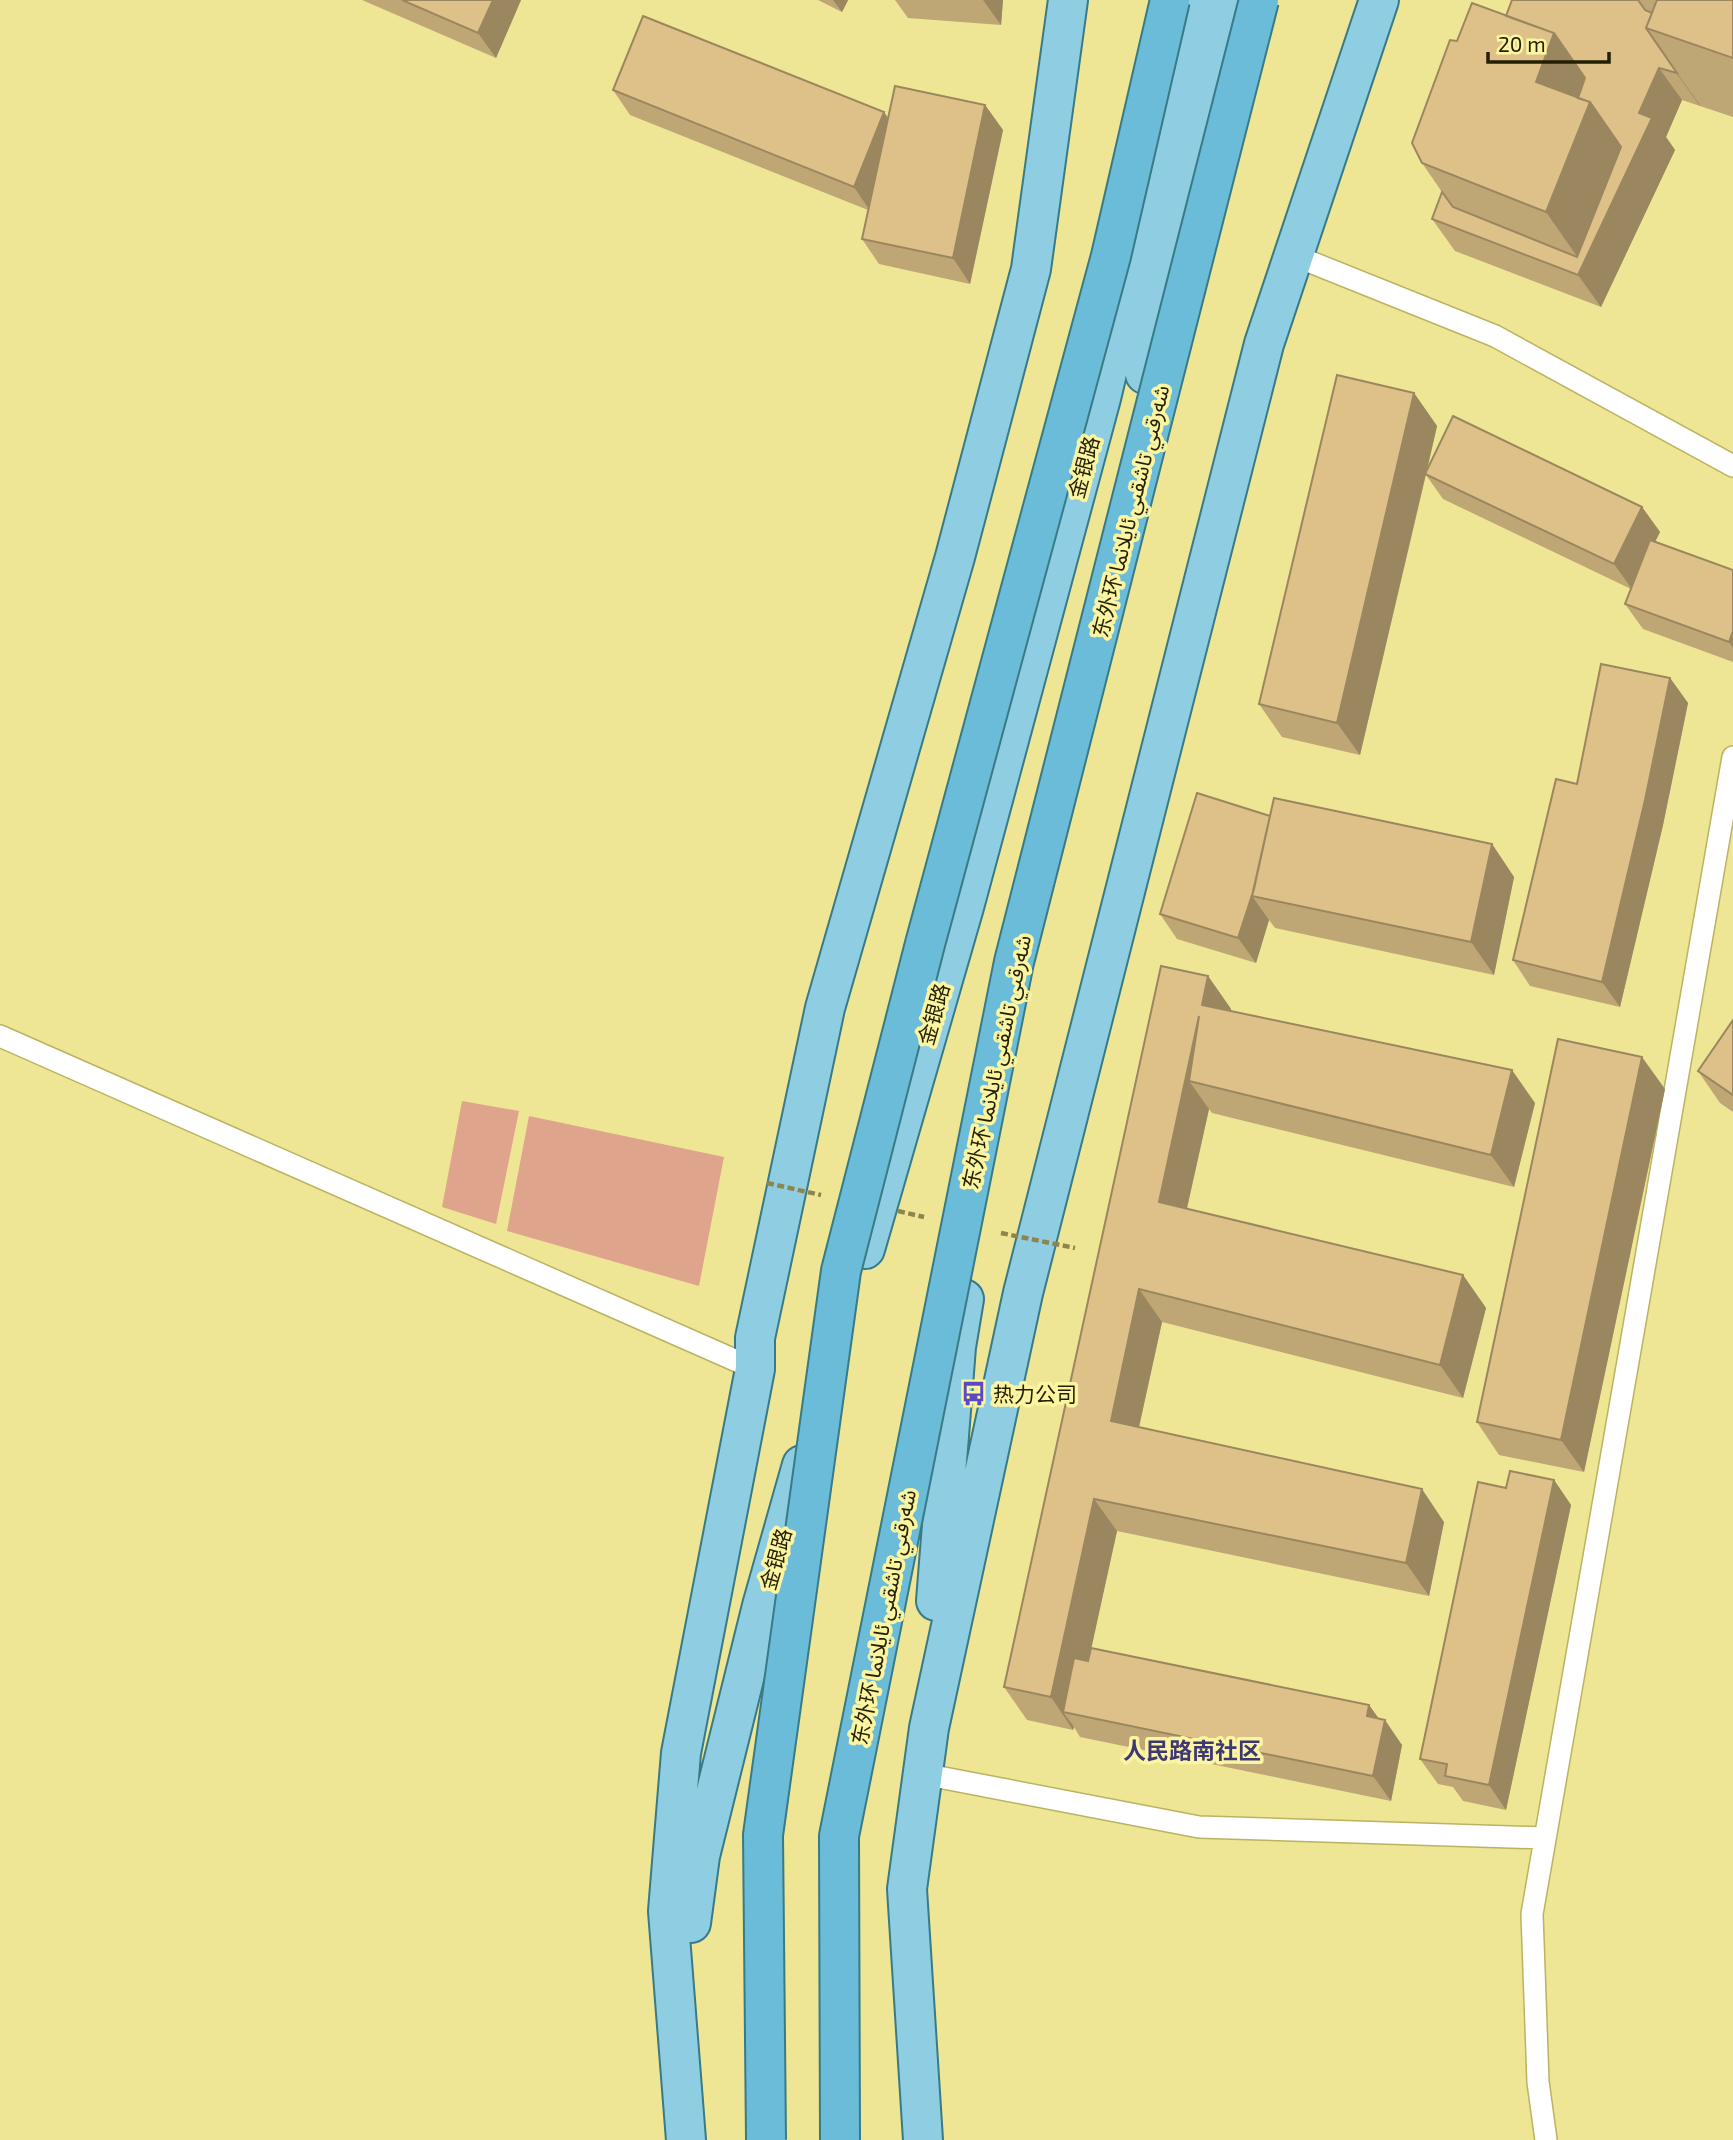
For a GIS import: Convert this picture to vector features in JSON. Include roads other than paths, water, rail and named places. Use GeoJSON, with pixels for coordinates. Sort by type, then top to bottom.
{"type":"FeatureCollection","features":[{"type":"Feature","properties":{"kind":"highway"},"geometry":{"type":"LineString","coordinates":[[766,2140],[763,1835],[841,1271],[925,944],[1111,256],[1170,0]]}},
{"type":"Feature","properties":{"kind":"highway","name":"东外环 شەرقىي تاشقىي ئايلانما"},"geometry":{"type":"LineString","coordinates":[[840,2140],[839,1836],[1014,962],[1259,0]]}},
{"type":"Feature","properties":{"kind":"main road","name":"金银路"},"geometry":{"type":"LineString","coordinates":[[686,2140],[668,1911],[681,1753],[755,1369],[755,1338],[825,1008],[955,557],[1031,269],[1068,0]]}},
{"type":"Feature","properties":{"kind":"main road","name":"金银路"},"geometry":{"type":"LineString","coordinates":[[677,2029],[700,1856],[762,1606],[964,907],[1101,398],[1196,0]]}},
{"type":"Feature","properties":{"kind":"main road","name":"金银路"},"geometry":{"type":"LineString","coordinates":[[923,1774],[956,1347],[998,1102],[1116,496],[1234,0]]}},
{"type":"Feature","properties":{"kind":"main road","name":"金银路"},"geometry":{"type":"LineString","coordinates":[[923,2140],[907,1889],[929,1728],[1023,1293],[1264,344],[1379,0]]}},
{"type":"Feature","properties":{"kind":"lane"},"geometry":{"type":"LineString","coordinates":[[1293,255],[1495,336],[1731,460]]}},
{"type":"Feature","properties":{"kind":"lane"},"geometry":{"type":"LineString","coordinates":[[1546,2140],[1538,2082],[1532,1914],[1733,757]]}},
{"type":"Feature","properties":{"kind":"lane"},"geometry":{"type":"LineString","coordinates":[[0,1036],[755,1369]]}},
{"type":"Feature","properties":{"kind":"lane"},"geometry":{"type":"LineString","coordinates":[[923,1774],[1199,1827],[1545,1838]]}},
{"type":"Feature","properties":{"kind":"place","name":"热力公司"},"geometry":{"type":"Point","coordinates":[973,1393]}},
{"type":"Feature","properties":{"kind":"district","name":"人民路南社区"},"geometry":{"type":"Point","coordinates":[1192,1750]}}]}
